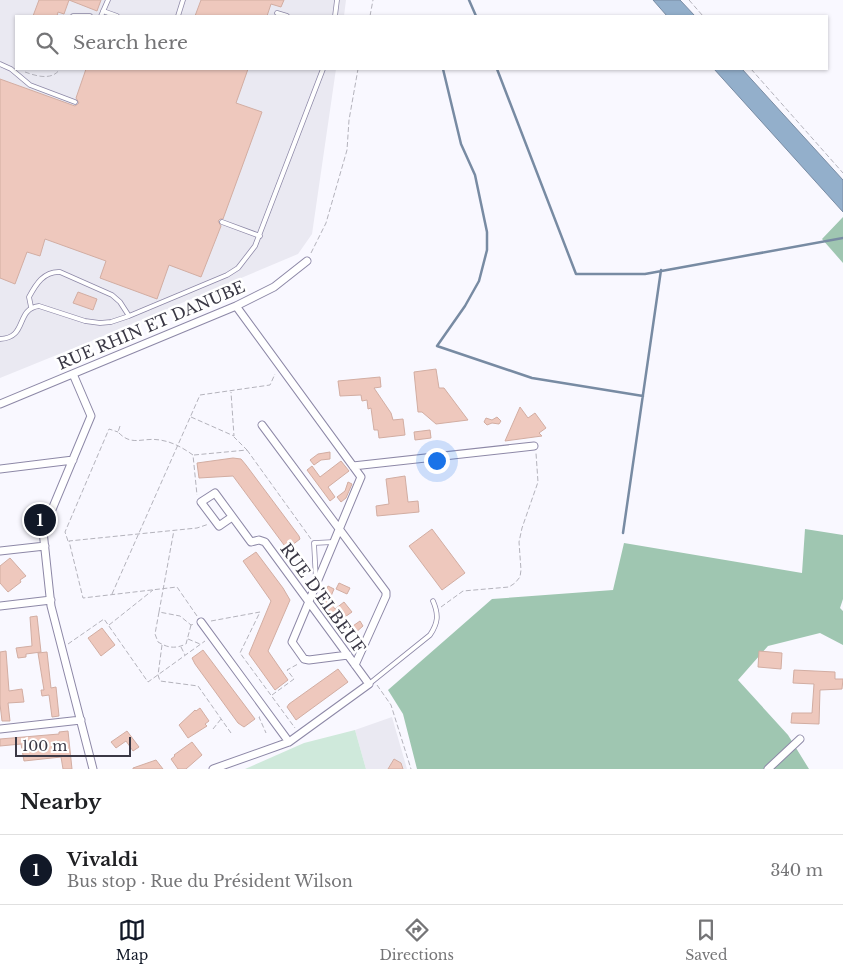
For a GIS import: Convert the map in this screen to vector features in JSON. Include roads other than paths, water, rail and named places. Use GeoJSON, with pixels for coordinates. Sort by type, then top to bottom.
{"type":"FeatureCollection","features":[{"type":"Feature","properties":{"kind":"street","name":"RUE RHIN ET DANUBE"},"geometry":{"type":"LineString","coordinates":[[1,402],[236,306],[274,287],[308,261]]}},
{"type":"Feature","properties":{"kind":"street"},"geometry":{"type":"LineString","coordinates":[[236,306],[361,477],[292,642],[304,659],[348,656]]}},
{"type":"Feature","properties":{"kind":"street"},"geometry":{"type":"LineString","coordinates":[[73,374],[91,416],[44,526],[45,546],[51,600],[61,648],[93,769]]}},
{"type":"Feature","properties":{"kind":"street"},"geometry":{"type":"LineString","coordinates":[[262,425],[386,592],[386,596],[355,665]]}},
{"type":"Feature","properties":{"kind":"street"},"geometry":{"type":"LineString","coordinates":[[353,466],[534,446]]}},
{"type":"Feature","properties":{"kind":"street"},"geometry":{"type":"LineString","coordinates":[[0,469],[73,460]]}},
{"type":"Feature","properties":{"kind":"street"},"geometry":{"type":"LineString","coordinates":[[215,493],[232,517],[219,526],[200,502],[215,493]]}},
{"type":"Feature","properties":{"kind":"street","name":"RUE D'ELBEUF"},"geometry":{"type":"LineString","coordinates":[[232,517],[251,542],[259,540],[265,542],[348,656],[371,682]]}},
{"type":"Feature","properties":{"kind":"street"},"geometry":{"type":"LineString","coordinates":[[0,551],[45,546]]}},
{"type":"Feature","properties":{"kind":"street"},"geometry":{"type":"LineString","coordinates":[[0,606],[51,600]]}},
{"type":"Feature","properties":{"kind":"street"},"geometry":{"type":"LineString","coordinates":[[201,622],[289,742]]}},
{"type":"Feature","properties":{"kind":"street"},"geometry":{"type":"LineString","coordinates":[[213,769],[289,742],[371,682]]}},
{"type":"Feature","properties":{"kind":"street"},"geometry":{"type":"LineString","coordinates":[[0,729],[81,720]]}},
{"type":"Feature","properties":{"kind":"street"},"geometry":{"type":"LineString","coordinates":[[768,769],[800,739]]}},
{"type":"Feature","properties":{"kind":"lane"},"geometry":{"type":"LineString","coordinates":[[101,15],[108,0]]}},
{"type":"Feature","properties":{"kind":"lane"},"geometry":{"type":"LineString","coordinates":[[178,15],[184,0]]}},
{"type":"Feature","properties":{"kind":"lane"},"geometry":{"type":"LineString","coordinates":[[335,15],[337,0]]}},
{"type":"Feature","properties":{"kind":"lane"},"geometry":{"type":"LineString","coordinates":[[103,11],[115,15]]}},
{"type":"Feature","properties":{"kind":"lane"},"geometry":{"type":"LineString","coordinates":[[277,13],[283,15]]}},
{"type":"Feature","properties":{"kind":"lane"},"geometry":{"type":"LineString","coordinates":[[0,64],[11,69],[30,85],[75,102]]}},
{"type":"Feature","properties":{"kind":"lane"},"geometry":{"type":"LineString","coordinates":[[0,339],[11,337],[18,331],[26,312],[31,307],[39,306],[86,321],[111,322],[227,275],[238,268],[247,258],[260,236],[322,70]]}},
{"type":"Feature","properties":{"kind":"lane"},"geometry":{"type":"LineString","coordinates":[[222,222],[260,236]]}},
{"type":"Feature","properties":{"kind":"lane"},"geometry":{"type":"LineString","coordinates":[[31,307],[29,297],[37,283],[46,274],[60,272],[112,295],[120,302],[129,316]]}},
{"type":"Feature","properties":{"kind":"lane"},"geometry":{"type":"LineString","coordinates":[[316,584],[314,544],[334,542]]}},
{"type":"Feature","properties":{"kind":"lane"},"geometry":{"type":"LineString","coordinates":[[371,682],[430,635],[436,626],[437,611],[433,601]]}},
{"type":"Feature","properties":{"kind":"water"},"geometry":{"type":"Polygon","coordinates":[[[653,0],[680,0],[694,15],[666,15],[653,0]]]}},
{"type":"Feature","properties":{"kind":"water"},"geometry":{"type":"Polygon","coordinates":[[[715,70],[743,70],[843,180],[843,212],[715,70]]]}},
{"type":"Feature","properties":{"kind":"waterway"},"geometry":{"type":"LineString","coordinates":[[469,0],[476,15]]}},
{"type":"Feature","properties":{"kind":"waterway"},"geometry":{"type":"LineString","coordinates":[[443,70],[461,144],[475,175],[487,232],[487,250],[479,281],[465,306],[437,346],[532,378],[643,396]]}},
{"type":"Feature","properties":{"kind":"waterway"},"geometry":{"type":"LineString","coordinates":[[497,70],[576,274],[645,274],[843,238]]}},
{"type":"Feature","properties":{"kind":"waterway"},"geometry":{"type":"LineString","coordinates":[[623,533],[661,270]]}},
{"type":"Feature","properties":{"kind":"place","name":"Vivaldi"},"geometry":{"type":"Point","coordinates":[40,520]}}]}
